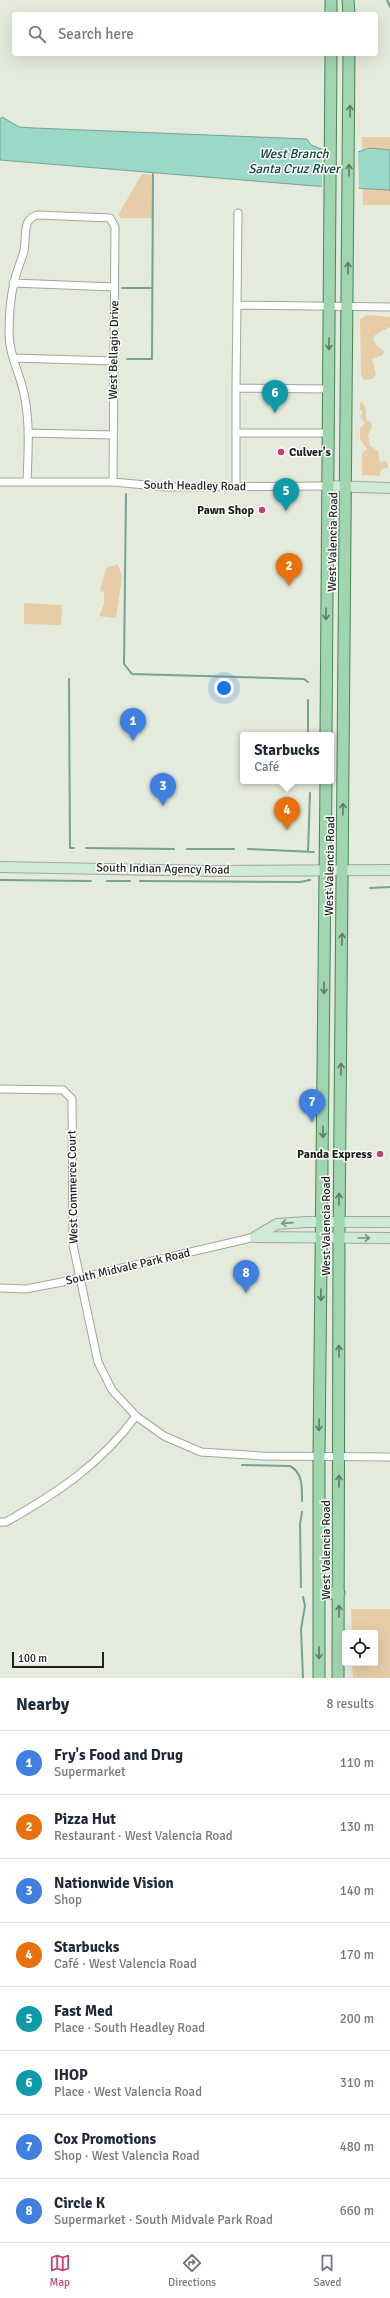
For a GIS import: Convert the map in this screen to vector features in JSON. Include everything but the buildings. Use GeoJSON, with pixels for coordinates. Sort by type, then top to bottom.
{"type":"FeatureCollection","features":[{"type":"Feature","properties":{"kind":"main road"},"geometry":{"type":"LineString","coordinates":[[331,0],[331,12]]}},
{"type":"Feature","properties":{"kind":"main road"},"geometry":{"type":"LineString","coordinates":[[348,0],[348,12]]}},
{"type":"Feature","properties":{"kind":"main road","name":"West Valencia Road"},"geometry":{"type":"LineString","coordinates":[[326,732],[326,486],[330,305],[331,56]]}},
{"type":"Feature","properties":{"kind":"main road","name":"West Valencia Road"},"geometry":{"type":"LineString","coordinates":[[338,1678],[339,1222],[349,56]]}},
{"type":"Feature","properties":{"kind":"main road"},"geometry":{"type":"LineString","coordinates":[[326,696],[344,697]]}},
{"type":"Feature","properties":{"kind":"main road","name":"West Valencia Road"},"geometry":{"type":"LineString","coordinates":[[319,1678],[319,1455],[326,784]]}},
{"type":"Feature","properties":{"kind":"main road"},"geometry":{"type":"LineString","coordinates":[[324,1040],[341,1041]]}},
{"type":"Feature","properties":{"kind":"main road"},"geometry":{"type":"LineString","coordinates":[[319,1593],[339,1593]]}},
{"type":"Feature","properties":{"kind":"street"},"geometry":{"type":"LineString","coordinates":[[236,487],[238,213]]}},
{"type":"Feature","properties":{"kind":"street","name":"West Bellagio Drive"},"geometry":{"type":"LineString","coordinates":[[14,283],[24,250],[29,219],[38,215],[110,218],[115,227],[113,482]]}},
{"type":"Feature","properties":{"kind":"street"},"geometry":{"type":"LineString","coordinates":[[26,482],[28,433],[25,399],[13,358],[9,336],[14,283],[114,287]]}},
{"type":"Feature","properties":{"kind":"street"},"geometry":{"type":"LineString","coordinates":[[237,305],[330,305],[348,308],[390,307]]}},
{"type":"Feature","properties":{"kind":"street"},"geometry":{"type":"LineString","coordinates":[[13,358],[114,361]]}},
{"type":"Feature","properties":{"kind":"street"},"geometry":{"type":"LineString","coordinates":[[236,388],[328,389]]}},
{"type":"Feature","properties":{"kind":"street"},"geometry":{"type":"LineString","coordinates":[[28,433],[113,435]]}},
{"type":"Feature","properties":{"kind":"street"},"geometry":{"type":"LineString","coordinates":[[236,433],[327,433]]}},
{"type":"Feature","properties":{"kind":"street","name":"South Headley Road"},"geometry":{"type":"LineString","coordinates":[[0,482],[113,482],[167,487],[326,486],[390,488]]}},
{"type":"Feature","properties":{"kind":"street","name":"South Indian Agency Road"},"geometry":{"type":"LineString","coordinates":[[0,867],[343,871],[390,870]]}},
{"type":"Feature","properties":{"kind":"street","name":"West Commerce Court"},"geometry":{"type":"LineString","coordinates":[[0,1089],[64,1090],[72,1100],[73,1245],[98,1362],[112,1390],[136,1416],[164,1436],[201,1452],[262,1456],[390,1456]]}},
{"type":"Feature","properties":{"kind":"street","name":"South Midvale Park Road"},"geometry":{"type":"LineString","coordinates":[[255,1237],[277,1224],[322,1222],[390,1222]]}},
{"type":"Feature","properties":{"kind":"street","name":"South Midvale Park Road"},"geometry":{"type":"LineString","coordinates":[[0,1288],[26,1288],[80,1278],[255,1237],[390,1238]]}},
{"type":"Feature","properties":{"kind":"street"},"geometry":{"type":"LineString","coordinates":[[0,1522],[6,1522],[45,1500],[78,1476],[105,1452],[136,1416]]}},
{"type":"Feature","properties":{"kind":"shaded area"},"geometry":{"type":"Polygon","coordinates":[[[362,137],[390,137],[390,205],[363,205],[362,137]]]}},
{"type":"Feature","properties":{"kind":"shaded area"},"geometry":{"type":"Polygon","coordinates":[[[142,174],[152,175],[152,218],[121,218],[118,215],[142,174]]]}},
{"type":"Feature","properties":{"kind":"shaded area"},"geometry":{"type":"Polygon","coordinates":[[[367,315],[390,317],[390,327],[375,335],[373,340],[377,346],[384,351],[383,355],[372,359],[376,374],[373,379],[363,380],[361,374],[360,319],[367,315]]]}},
{"type":"Feature","properties":{"kind":"shaded area"},"geometry":{"type":"Polygon","coordinates":[[[362,402],[366,409],[366,420],[370,422],[372,427],[368,435],[370,446],[378,451],[380,462],[387,461],[388,467],[382,469],[379,476],[362,475],[362,453],[367,449],[360,439],[360,428],[365,423],[360,417],[363,413],[360,409],[360,403],[362,402]]]}},
{"type":"Feature","properties":{"kind":"shaded area"},"geometry":{"type":"Polygon","coordinates":[[[118,564],[122,577],[116,618],[99,616],[104,604],[104,592],[100,591],[106,568],[118,564]]]}},
{"type":"Feature","properties":{"kind":"shaded area"},"geometry":{"type":"Polygon","coordinates":[[[24,603],[62,605],[61,625],[24,624],[24,603]]]}},
{"type":"Feature","properties":{"kind":"shaded area"},"geometry":{"type":"Polygon","coordinates":[[[351,1609],[390,1609],[390,1678],[353,1678],[352,1666],[378,1666],[378,1630],[352,1630],[351,1609]]]}},
{"type":"Feature","properties":{"kind":"water","name":"West Branch Santa Cruz River"},"geometry":{"type":"Polygon","coordinates":[[[2,117],[19,127],[307,139],[311,145],[321,149],[358,152],[370,148],[390,150],[390,190],[315,186],[0,160],[0,119],[2,117]]]}},
{"type":"Feature","properties":{"kind":"pier"},"geometry":{"type":"Polygon","coordinates":[[[322,148],[358,151],[359,190],[322,188],[322,148]]]}},
{"type":"Feature","properties":{"kind":"waterway"},"geometry":{"type":"LineString","coordinates":[[387,0],[390,7]]}},
{"type":"Feature","properties":{"kind":"waterway"},"geometry":{"type":"LineString","coordinates":[[127,359],[152,359],[153,174]]}},
{"type":"Feature","properties":{"kind":"waterway"},"geometry":{"type":"LineString","coordinates":[[122,288],[152,288]]}},
{"type":"Feature","properties":{"kind":"waterway"},"geometry":{"type":"LineString","coordinates":[[126,494],[124,664],[132,674],[304,679],[308,682]]}},
{"type":"Feature","properties":{"kind":"waterway"},"geometry":{"type":"LineString","coordinates":[[69,679],[70,848],[74,848]]}},
{"type":"Feature","properties":{"kind":"waterway"},"geometry":{"type":"LineString","coordinates":[[308,700],[308,732]]}},
{"type":"Feature","properties":{"kind":"waterway"},"geometry":{"type":"LineString","coordinates":[[308,851],[310,793]]}},
{"type":"Feature","properties":{"kind":"waterway"},"geometry":{"type":"LineString","coordinates":[[86,848],[174,849]]}},
{"type":"Feature","properties":{"kind":"waterway"},"geometry":{"type":"LineString","coordinates":[[187,849],[234,849]]}},
{"type":"Feature","properties":{"kind":"waterway"},"geometry":{"type":"LineString","coordinates":[[248,849],[314,852]]}},
{"type":"Feature","properties":{"kind":"waterway"},"geometry":{"type":"LineString","coordinates":[[0,880],[91,881]]}},
{"type":"Feature","properties":{"kind":"waterway"},"geometry":{"type":"LineString","coordinates":[[140,881],[300,882],[310,880]]}},
{"type":"Feature","properties":{"kind":"waterway"},"geometry":{"type":"LineString","coordinates":[[107,881],[130,881]]}},
{"type":"Feature","properties":{"kind":"waterway"},"geometry":{"type":"LineString","coordinates":[[370,888],[390,887]]}},
{"type":"Feature","properties":{"kind":"waterway"},"geometry":{"type":"LineString","coordinates":[[242,1465],[290,1466],[300,1476],[302,1501]]}},
{"type":"Feature","properties":{"kind":"waterway"},"geometry":{"type":"LineString","coordinates":[[301,1587],[300,1524],[302,1512]]}},
{"type":"Feature","properties":{"kind":"waterway"},"geometry":{"type":"LineString","coordinates":[[303,1597],[305,1606],[301,1629],[303,1678]]}},
{"type":"Feature","properties":{"kind":"place","name":"IHOP"},"geometry":{"type":"Point","coordinates":[275,413]}},
{"type":"Feature","properties":{"kind":"place","name":"Culver's"},"geometry":{"type":"Point","coordinates":[281,452]}},
{"type":"Feature","properties":{"kind":"place","name":"Pawn Shop"},"geometry":{"type":"Point","coordinates":[262,510]}},
{"type":"Feature","properties":{"kind":"place","name":"Fast Med"},"geometry":{"type":"Point","coordinates":[286,511]}},
{"type":"Feature","properties":{"kind":"place","name":"Pizza Hut"},"geometry":{"type":"Point","coordinates":[289,586]}},
{"type":"Feature","properties":{"kind":"place","name":"Fry's Food and Drug"},"geometry":{"type":"Point","coordinates":[133,741]}},
{"type":"Feature","properties":{"kind":"place","name":"Nationwide Vision"},"geometry":{"type":"Point","coordinates":[163,806]}},
{"type":"Feature","properties":{"kind":"place","name":"Starbucks"},"geometry":{"type":"Point","coordinates":[287,830]}},
{"type":"Feature","properties":{"kind":"place","name":"Cox Promotions"},"geometry":{"type":"Point","coordinates":[312,1122]}},
{"type":"Feature","properties":{"kind":"place","name":"Panda Express"},"geometry":{"type":"Point","coordinates":[380,1154]}},
{"type":"Feature","properties":{"kind":"place","name":"Circle K"},"geometry":{"type":"Point","coordinates":[246,1293]}}]}
